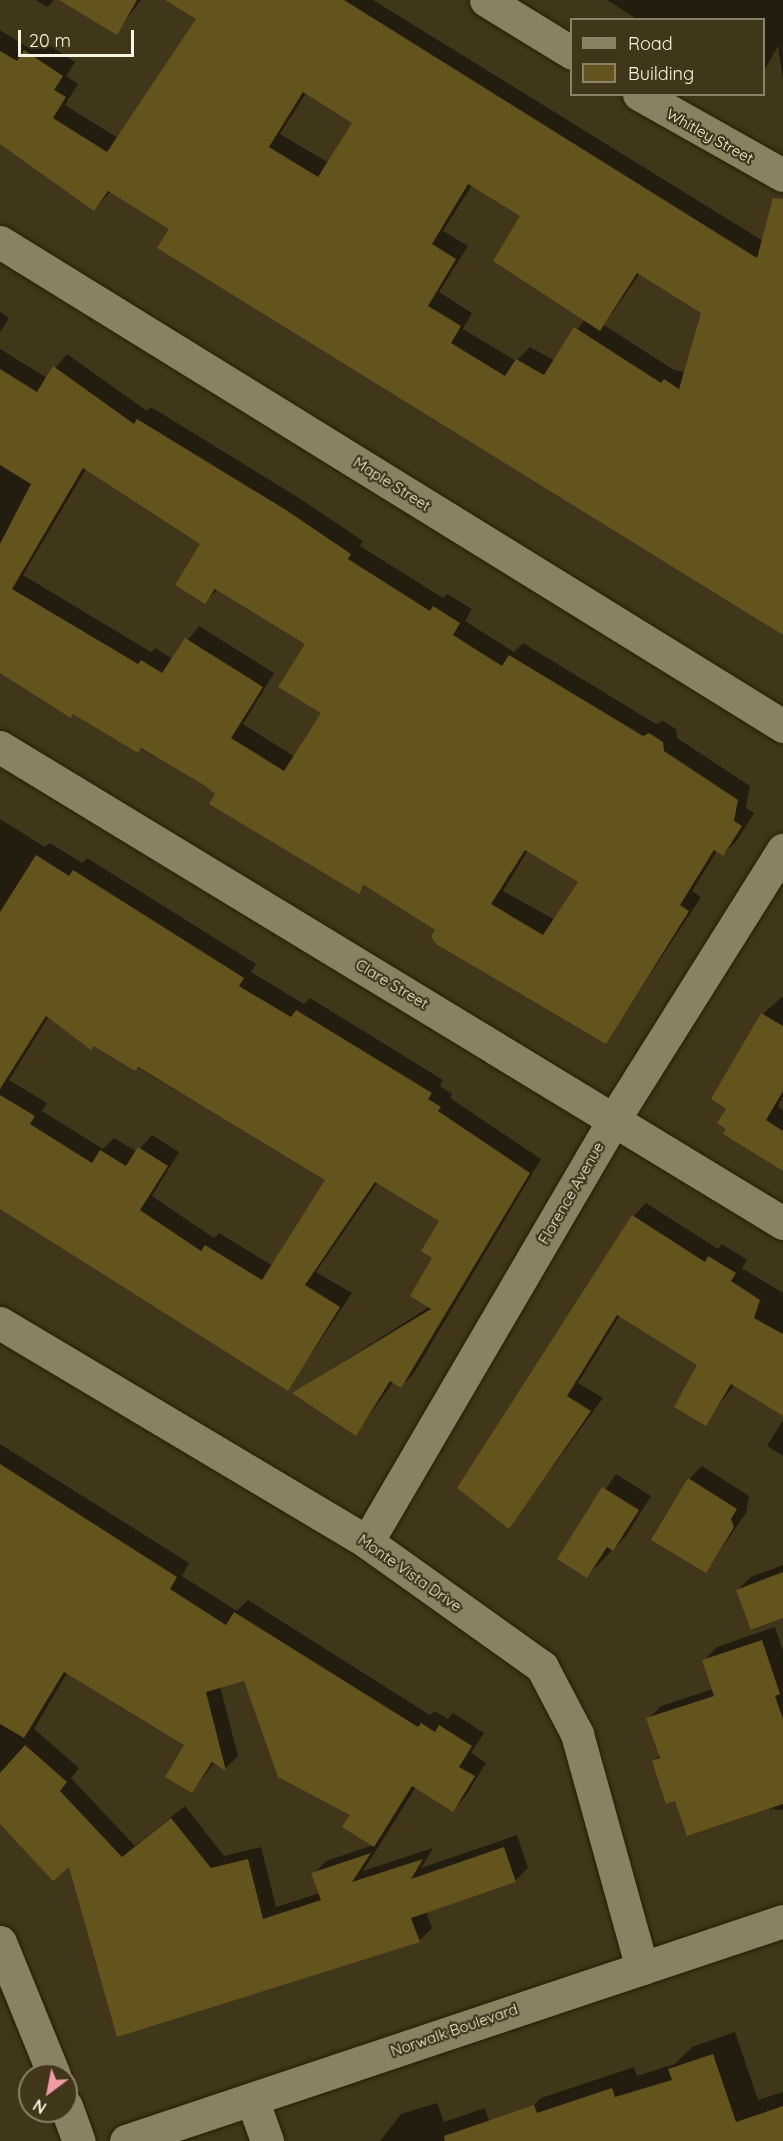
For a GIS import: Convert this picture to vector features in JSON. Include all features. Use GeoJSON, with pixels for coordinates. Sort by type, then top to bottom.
{"type":"FeatureCollection","features":[{"type":"Feature","properties":{"kind":"street"},"geometry":{"type":"LineString","coordinates":[[486,0],[570,52]]}},
{"type":"Feature","properties":{"kind":"street","name":"Whitley Street"},"geometry":{"type":"LineString","coordinates":[[643,96],[783,175]]}},
{"type":"Feature","properties":{"kind":"street","name":"Maple Street"},"geometry":{"type":"LineString","coordinates":[[0,242],[783,726]]}},
{"type":"Feature","properties":{"kind":"street","name":"Clare Street"},"geometry":{"type":"LineString","coordinates":[[0,747],[783,1223]]}},
{"type":"Feature","properties":{"kind":"street","name":"Florence Avenue"},"geometry":{"type":"LineString","coordinates":[[367,1542],[614,1119],[783,850]]}},
{"type":"Feature","properties":{"kind":"street","name":"Monte Vista Drive"},"geometry":{"type":"LineString","coordinates":[[0,1323],[367,1542],[542,1667],[576,1734],[642,1968]]}},
{"type":"Feature","properties":{"kind":"street","name":"Norwalk Boulevard"},"geometry":{"type":"LineString","coordinates":[[126,2141],[783,1921]]}},
{"type":"Feature","properties":{"kind":"street"},"geometry":{"type":"LineString","coordinates":[[0,1942],[49,2063]]}},
{"type":"Feature","properties":{"kind":"street"},"geometry":{"type":"LineString","coordinates":[[252,2099],[267,2141]]}},
{"type":"Feature","properties":{"kind":"street"},"geometry":{"type":"LineString","coordinates":[[73,2123],[80,2141]]}},
{"type":"Feature","properties":{"kind":"building"},"geometry":{"type":"Polygon","coordinates":[[[59,0],[137,0],[117,35],[59,0]]]}},
{"type":"Feature","properties":{"kind":"building"},"geometry":{"type":"Polygon","coordinates":[[[165,0],[344,0],[757,258],[773,198],[783,199],[783,635],[157,248],[169,229],[108,191],[94,211],[0,144],[0,51],[17,61],[24,50],[63,76],[54,90],[66,97],[53,118],[107,152],[196,19],[165,0]],[[303,92],[269,147],[318,177],[352,123],[303,92]],[[468,184],[432,244],[456,259],[428,306],[461,326],[451,343],[505,376],[516,359],[544,375],[574,327],[661,383],[664,379],[679,389],[701,313],[637,273],[600,331],[493,261],[520,216],[468,184]]]}},
{"type":"Feature","properties":{"kind":"building"},"geometry":{"type":"Polygon","coordinates":[[[53,366],[134,424],[137,419],[286,510],[351,554],[348,559],[430,611],[433,606],[460,623],[453,635],[502,666],[509,655],[643,736],[649,733],[663,742],[664,751],[738,800],[734,821],[742,826],[723,856],[714,850],[680,905],[689,911],[606,1044],[436,944],[431,936],[435,930],[364,885],[359,894],[209,804],[215,794],[204,785],[141,748],[138,753],[73,714],[71,718],[0,673],[0,544],[31,484],[0,465],[0,369],[37,392],[53,366]],[[83,468],[12,589],[138,664],[141,660],[162,673],[185,638],[263,687],[231,738],[284,771],[321,713],[278,687],[305,644],[215,589],[205,604],[175,585],[200,544],[83,468]],[[525,850],[491,904],[543,935],[578,882],[525,850]]]}},
{"type":"Feature","properties":{"kind":"building"},"geometry":{"type":"Polygon","coordinates":[[[36,855],[69,876],[73,870],[244,978],[239,986],[291,1017],[296,1010],[432,1093],[428,1099],[441,1107],[438,1111],[530,1173],[401,1388],[390,1381],[356,1436],[292,1393],[431,1309],[410,1296],[432,1258],[421,1251],[439,1221],[375,1182],[305,1285],[340,1307],[288,1391],[0,1209],[0,1095],[35,1116],[30,1124],[92,1163],[100,1150],[126,1166],[138,1147],[168,1166],[140,1210],[201,1251],[205,1245],[262,1280],[325,1180],[138,1067],[135,1071],[94,1046],[91,1050],[46,1016],[0,1089],[0,912],[36,855]]]}},
{"type":"Feature","properties":{"kind":"building"},"geometry":{"type":"Polygon","coordinates":[[[761,1013],[783,1026],[783,1091],[766,1120],[783,1131],[783,1171],[723,1134],[726,1129],[717,1123],[726,1109],[711,1099],[761,1013]]]}},
{"type":"Feature","properties":{"kind":"building"},"geometry":{"type":"Polygon","coordinates":[[[632,1215],[705,1262],[708,1256],[736,1273],[731,1281],[760,1300],[754,1318],[783,1334],[783,1416],[731,1384],[706,1426],[674,1407],[697,1365],[617,1315],[567,1396],[591,1411],[509,1529],[457,1488],[632,1215]]]}},
{"type":"Feature","properties":{"kind":"building"},"geometry":{"type":"Polygon","coordinates":[[[0,1464],[177,1577],[170,1589],[226,1625],[234,1612],[418,1727],[421,1723],[435,1732],[439,1725],[472,1746],[459,1767],[475,1776],[453,1812],[412,1786],[374,1847],[342,1827],[350,1815],[278,1777],[244,1681],[206,1692],[226,1771],[212,1762],[192,1793],[165,1777],[184,1745],[64,1672],[24,1738],[0,1724],[0,1464]]]}},
{"type":"Feature","properties":{"kind":"building"},"geometry":{"type":"Polygon","coordinates":[[[688,1478],[737,1509],[731,1519],[734,1527],[706,1573],[651,1540],[688,1478]]]}},
{"type":"Feature","properties":{"kind":"building"},"geometry":{"type":"Polygon","coordinates":[[[602,1487],[639,1510],[613,1551],[607,1547],[587,1578],[557,1559],[602,1487]]]}},
{"type":"Feature","properties":{"kind":"building"},"geometry":{"type":"Polygon","coordinates":[[[783,1572],[783,1618],[751,1630],[736,1590],[783,1572]]]}},
{"type":"Feature","properties":{"kind":"building"},"geometry":{"type":"Polygon","coordinates":[[[762,1640],[780,1694],[775,1696],[783,1719],[783,1804],[687,1836],[675,1801],[666,1804],[652,1761],[660,1758],[646,1718],[714,1696],[702,1660],[762,1640]]]}},
{"type":"Feature","properties":{"kind":"building"},"geometry":{"type":"Polygon","coordinates":[[[25,1745],[67,1782],[60,1791],[122,1857],[171,1818],[211,1868],[248,1859],[263,1919],[321,1900],[311,1873],[371,1853],[352,1882],[423,1859],[411,1879],[504,1847],[516,1882],[411,1918],[420,1942],[117,2037],[69,1867],[53,1881],[0,1824],[0,1773],[25,1745]]]}},
{"type":"Feature","properties":{"kind":"building"},"geometry":{"type":"Polygon","coordinates":[[[713,2054],[736,2122],[783,2106],[783,2141],[445,2141],[444,2136],[534,2105],[537,2113],[612,2088],[615,2097],[672,2080],[668,2069],[713,2054]]]}}]}
